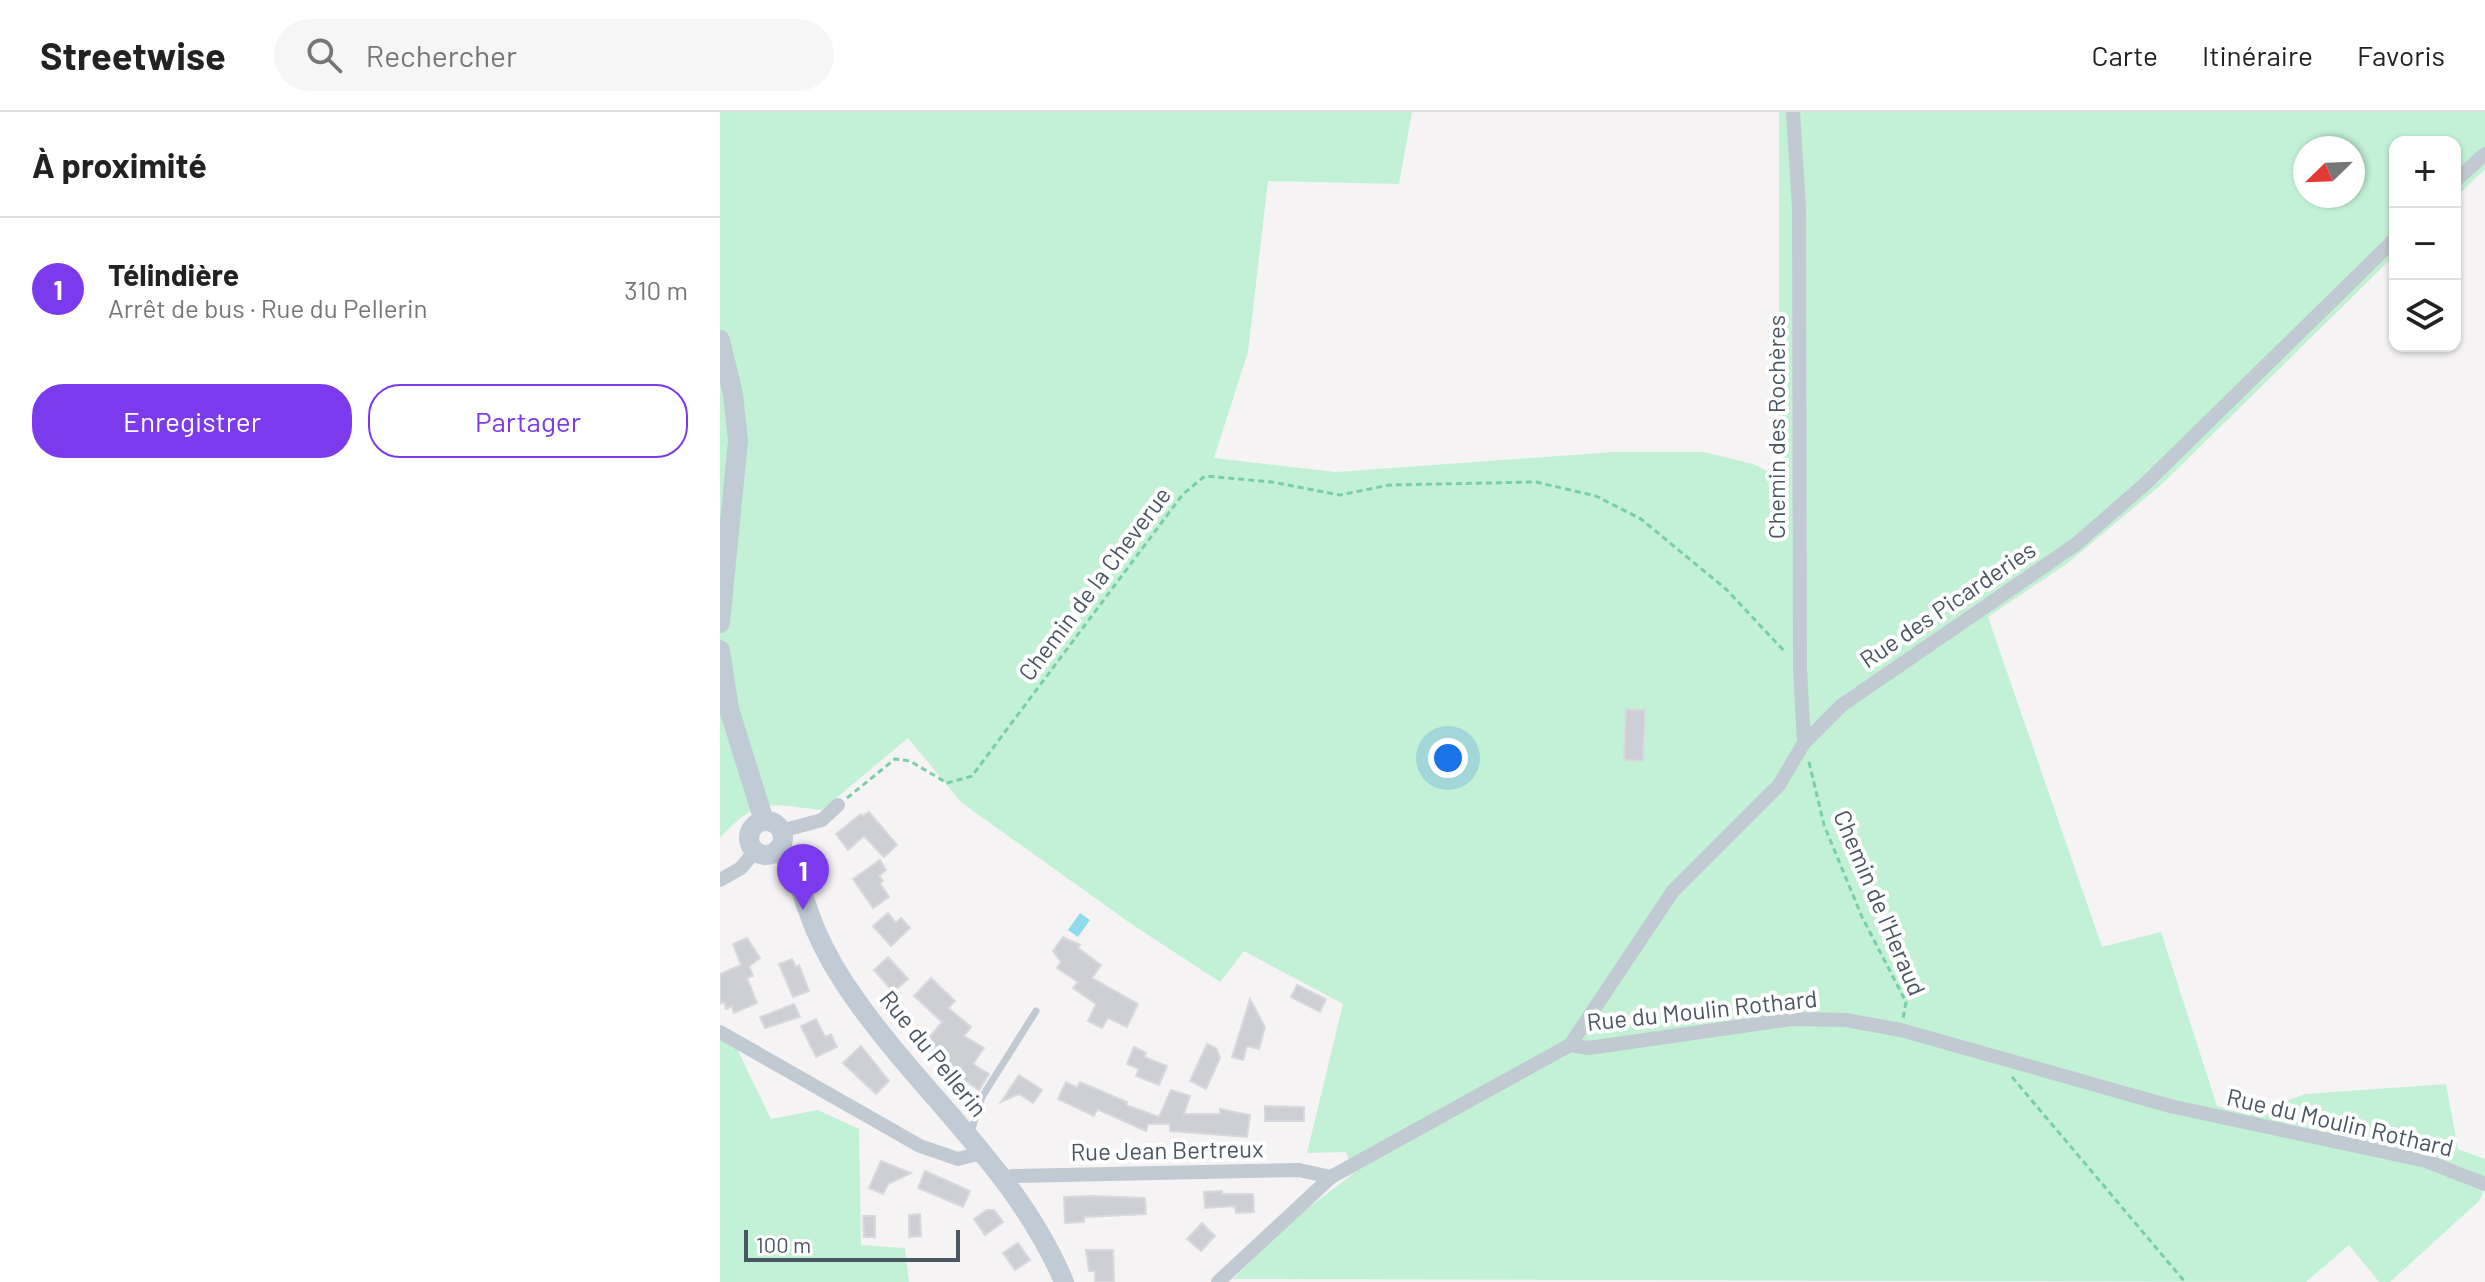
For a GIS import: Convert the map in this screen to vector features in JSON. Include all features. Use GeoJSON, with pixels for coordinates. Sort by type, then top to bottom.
{"type":"FeatureCollection","features":[{"type":"Feature","properties":{"kind":"main road"},"geometry":{"type":"LineString","coordinates":[[720,340],[733,394],[738,441],[720,623]]}},
{"type":"Feature","properties":{"kind":"main road","name":"Rue du Pellerin"},"geometry":{"type":"LineString","coordinates":[[720,650],[729,709],[775,834],[830,960],[857,1002],[1006,1181],[1051,1252],[1064,1282]]}},
{"type":"Feature","properties":{"kind":"main road"},"geometry":{"type":"LineString","coordinates":[[750,832],[775,834],[766,855],[755,851],[750,832]]}},
{"type":"Feature","properties":{"kind":"street","name":"Chemin des Rochères"},"geometry":{"type":"LineString","coordinates":[[1793,112],[1799,208],[1800,669],[1804,743]]}},
{"type":"Feature","properties":{"kind":"street"},"geometry":{"type":"LineString","coordinates":[[2461,176],[2485,154]]}},
{"type":"Feature","properties":{"kind":"street","name":"Rue des Picarderies"},"geometry":{"type":"LineString","coordinates":[[1570,1045],[1673,891],[1779,785],[1804,743],[1842,705],[2075,545],[2144,485],[2389,245]]}},
{"type":"Feature","properties":{"kind":"street"},"geometry":{"type":"LineString","coordinates":[[775,834],[822,820],[838,805]]}},
{"type":"Feature","properties":{"kind":"street"},"geometry":{"type":"LineString","coordinates":[[720,880],[741,868],[755,851]]}},
{"type":"Feature","properties":{"kind":"street","name":"Rue du Moulin Rothard"},"geometry":{"type":"LineString","coordinates":[[1218,1282],[1331,1177],[1570,1045],[1589,1048],[1791,1019],[1846,1020],[1901,1030],[2170,1106],[2426,1161],[2485,1184]]}},
{"type":"Feature","properties":{"kind":"street"},"geometry":{"type":"LineString","coordinates":[[720,1032],[920,1146],[958,1159],[975,1146]]}},
{"type":"Feature","properties":{"kind":"street","name":"Rue Jean Bertreux"},"geometry":{"type":"LineString","coordinates":[[1006,1181],[1012,1176],[1299,1170],[1331,1177]]}},
{"type":"Feature","properties":{"kind":"lane"},"geometry":{"type":"LineString","coordinates":[[975,1146],[982,1097],[1036,1011]]}},
{"type":"Feature","properties":{"kind":"path","name":"Chemin de la Cheverue"},"geometry":{"type":"LineString","coordinates":[[838,805],[895,759],[910,761],[947,783],[972,776],[1183,494],[1205,476],[1272,482],[1340,495],[1389,485],[1536,482],[1596,496],[1641,519],[1727,590],[1800,669]]}},
{"type":"Feature","properties":{"kind":"path","name":"Chemin de l'Heraud"},"geometry":{"type":"LineString","coordinates":[[1804,743],[1824,825],[1862,917],[1906,1002],[1901,1030]]}},
{"type":"Feature","properties":{"kind":"path"},"geometry":{"type":"LineString","coordinates":[[2007,1071],[2185,1282]]}},
{"type":"Feature","properties":{"kind":"green space"},"geometry":{"type":"Polygon","coordinates":[[[720,112],[1412,112],[1399,184],[1268,181],[1248,352],[1214,458],[1336,472],[1614,452],[1704,452],[1753,464],[1779,477],[1779,112],[2485,112],[2485,169],[2461,192],[2461,136],[2389,136],[2389,261],[2162,484],[2068,563],[1988,617],[2102,947],[2161,932],[2217,1106],[2248,1115],[2305,1094],[2446,1084],[2458,1149],[2485,1159],[2485,1188],[2479,1201],[2390,1282],[2379,1282],[2349,1245],[2306,1282],[1233,1279],[1296,1217],[1353,1174],[1346,1152],[1307,1153],[1343,1004],[1244,951],[1220,982],[1133,925],[962,803],[908,738],[822,810],[766,806],[744,815],[720,838],[720,112]]]}},
{"type":"Feature","properties":{"kind":"green space"},"geometry":{"type":"Polygon","coordinates":[[[720,1038],[736,1047],[771,1119],[818,1110],[859,1129],[861,1245],[905,1248],[909,1282],[720,1282],[720,1038]]]}},
{"type":"Feature","properties":{"kind":"water"},"geometry":{"type":"Polygon","coordinates":[[[1080,913],[1090,920],[1078,937],[1068,930],[1080,913]]]}},
{"type":"Feature","properties":{"kind":"building"},"geometry":{"type":"Polygon","coordinates":[[[1626,709],[1645,710],[1643,761],[1624,760],[1626,709]]]}},
{"type":"Feature","properties":{"kind":"building"},"geometry":{"type":"Polygon","coordinates":[[[869,812],[897,845],[884,857],[864,836],[848,850],[836,834],[861,814],[863,816],[869,812]]]}},
{"type":"Feature","properties":{"kind":"building"},"geometry":{"type":"Polygon","coordinates":[[[880,860],[886,870],[879,876],[883,881],[880,883],[889,897],[873,908],[853,879],[880,860]]]}},
{"type":"Feature","properties":{"kind":"building"},"geometry":{"type":"Polygon","coordinates":[[[888,913],[896,923],[901,918],[910,928],[891,946],[873,926],[888,913]]]}},
{"type":"Feature","properties":{"kind":"building"},"geometry":{"type":"Polygon","coordinates":[[[1063,937],[1080,945],[1078,948],[1101,965],[1092,978],[1138,1004],[1127,1027],[1108,1018],[1102,1028],[1088,1021],[1096,1004],[1073,988],[1078,982],[1057,968],[1061,962],[1053,951],[1063,937]]]}},
{"type":"Feature","properties":{"kind":"building"},"geometry":{"type":"Polygon","coordinates":[[[747,938],[760,958],[749,966],[753,976],[747,978],[757,1003],[734,1013],[732,1006],[726,1009],[724,1002],[720,1004],[720,974],[741,965],[733,944],[747,938]]]}},
{"type":"Feature","properties":{"kind":"building"},"geometry":{"type":"Polygon","coordinates":[[[888,957],[908,979],[893,992],[874,970],[888,957]]]}},
{"type":"Feature","properties":{"kind":"building"},"geometry":{"type":"Polygon","coordinates":[[[792,959],[796,967],[799,965],[809,991],[793,997],[779,964],[792,959]]]}},
{"type":"Feature","properties":{"kind":"building"},"geometry":{"type":"Polygon","coordinates":[[[931,978],[955,1001],[948,1008],[971,1027],[964,1036],[984,1048],[973,1064],[989,1074],[979,1090],[953,1073],[956,1069],[923,1045],[942,1022],[914,996],[931,978]]]}},
{"type":"Feature","properties":{"kind":"building"},"geometry":{"type":"Polygon","coordinates":[[[1297,985],[1326,999],[1320,1012],[1291,997],[1297,985]]]}},
{"type":"Feature","properties":{"kind":"building"},"geometry":{"type":"Polygon","coordinates":[[[1250,999],[1265,1027],[1259,1049],[1247,1046],[1243,1060],[1232,1057],[1250,999]]]}},
{"type":"Feature","properties":{"kind":"building"},"geometry":{"type":"Polygon","coordinates":[[[794,1004],[800,1017],[765,1028],[760,1017],[794,1004]]]}},
{"type":"Feature","properties":{"kind":"building"},"geometry":{"type":"Polygon","coordinates":[[[816,1019],[825,1037],[831,1034],[837,1047],[816,1057],[801,1026],[816,1019]]]}},
{"type":"Feature","properties":{"kind":"building"},"geometry":{"type":"Polygon","coordinates":[[[1207,1044],[1216,1048],[1220,1058],[1206,1089],[1190,1081],[1207,1044]]]}},
{"type":"Feature","properties":{"kind":"building"},"geometry":{"type":"Polygon","coordinates":[[[861,1046],[889,1081],[876,1094],[843,1063],[861,1046]]]}},
{"type":"Feature","properties":{"kind":"building"},"geometry":{"type":"Polygon","coordinates":[[[1134,1047],[1146,1053],[1144,1057],[1167,1066],[1159,1085],[1136,1076],[1139,1069],[1127,1064],[1134,1047]]]}},
{"type":"Feature","properties":{"kind":"building"},"geometry":{"type":"Polygon","coordinates":[[[1019,1075],[1042,1090],[1033,1103],[1019,1094],[1001,1102],[1019,1075]]]}},
{"type":"Feature","properties":{"kind":"building"},"geometry":{"type":"Polygon","coordinates":[[[1066,1082],[1077,1088],[1080,1082],[1159,1117],[1171,1090],[1190,1096],[1184,1114],[1220,1114],[1220,1109],[1250,1115],[1247,1137],[1170,1131],[1170,1124],[1148,1124],[1146,1131],[1097,1109],[1094,1116],[1058,1099],[1066,1082]]]}},
{"type":"Feature","properties":{"kind":"building"},"geometry":{"type":"Polygon","coordinates":[[[1265,1106],[1304,1107],[1304,1121],[1265,1121],[1265,1106]]]}},
{"type":"Feature","properties":{"kind":"building"},"geometry":{"type":"Polygon","coordinates":[[[881,1161],[911,1173],[888,1184],[883,1194],[869,1188],[881,1161]]]}},
{"type":"Feature","properties":{"kind":"building"},"geometry":{"type":"Polygon","coordinates":[[[925,1171],[970,1191],[963,1207],[918,1188],[925,1171]]]}},
{"type":"Feature","properties":{"kind":"building"},"geometry":{"type":"Polygon","coordinates":[[[1222,1191],[1222,1194],[1253,1194],[1254,1212],[1236,1213],[1235,1206],[1205,1208],[1204,1192],[1222,1191]]]}},
{"type":"Feature","properties":{"kind":"building"},"geometry":{"type":"Polygon","coordinates":[[[1064,1197],[1145,1198],[1146,1214],[1084,1217],[1084,1222],[1065,1223],[1064,1197]]]}},
{"type":"Feature","properties":{"kind":"building"},"geometry":{"type":"Polygon","coordinates":[[[987,1210],[994,1210],[1003,1222],[985,1235],[974,1219],[987,1210]]]}},
{"type":"Feature","properties":{"kind":"building"},"geometry":{"type":"Polygon","coordinates":[[[920,1214],[921,1236],[909,1237],[909,1215],[920,1214]]]}},
{"type":"Feature","properties":{"kind":"building"},"geometry":{"type":"Polygon","coordinates":[[[863,1216],[875,1216],[875,1237],[864,1237],[863,1216]]]}},
{"type":"Feature","properties":{"kind":"building"},"geometry":{"type":"Polygon","coordinates":[[[1202,1223],[1215,1236],[1201,1251],[1187,1239],[1202,1223]]]}},
{"type":"Feature","properties":{"kind":"building"},"geometry":{"type":"Polygon","coordinates":[[[1018,1243],[1030,1260],[1015,1270],[1003,1253],[1018,1243]]]}},
{"type":"Feature","properties":{"kind":"building"},"geometry":{"type":"Polygon","coordinates":[[[1086,1250],[1113,1250],[1114,1282],[1095,1282],[1095,1271],[1089,1271],[1086,1250]]]}},
{"type":"Feature","properties":{"kind":"place","name":"Télindière"},"geometry":{"type":"Point","coordinates":[803,910]}}]}
